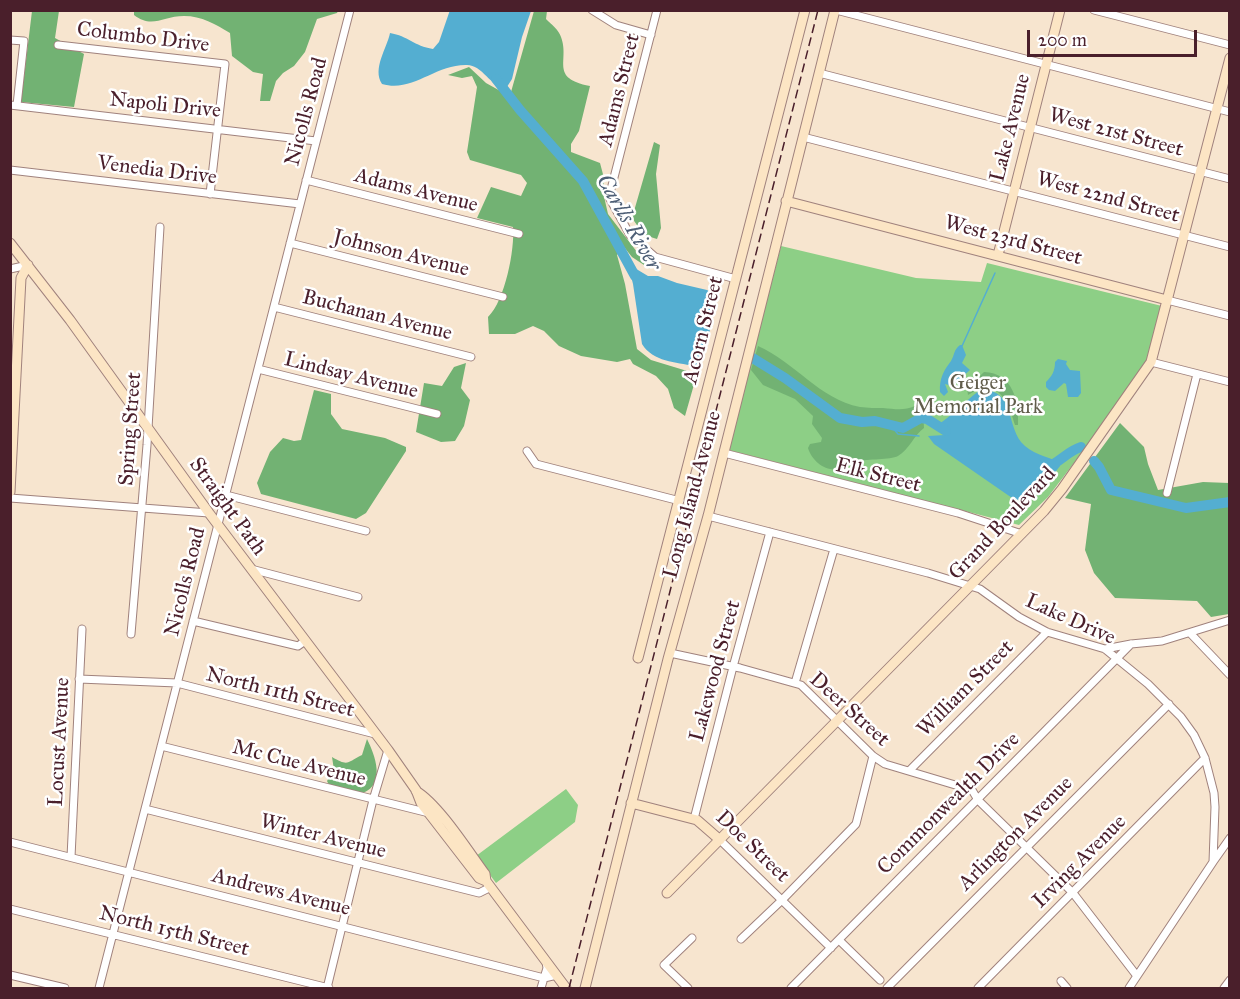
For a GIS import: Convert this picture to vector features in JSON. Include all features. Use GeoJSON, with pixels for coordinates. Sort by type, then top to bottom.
{"type":"FeatureCollection","features":[{"type":"Feature","properties":{"kind":"street","name":"Nicolls Road"},"geometry":{"type":"LineString","coordinates":[[99,988],[351,10]]}},
{"type":"Feature","properties":{"kind":"street"},"geometry":{"type":"LineString","coordinates":[[592,10],[616,25],[651,35]]}},
{"type":"Feature","properties":{"kind":"street","name":"Adams Street"},"geometry":{"type":"LineString","coordinates":[[657,10],[609,197],[630,235],[655,257],[736,279]]}},
{"type":"Feature","properties":{"kind":"street","name":"Acorn Street"},"geometry":{"type":"LineString","coordinates":[[639,658],[805,10]]}},
{"type":"Feature","properties":{"kind":"street"},"geometry":{"type":"LineString","coordinates":[[836,10],[1230,112]]}},
{"type":"Feature","properties":{"kind":"street","name":"Long Island Avenue"},"geometry":{"type":"LineString","coordinates":[[585,988],[670,653],[708,516],[836,10]]}},
{"type":"Feature","properties":{"kind":"street","name":"Lake Avenue"},"geometry":{"type":"LineString","coordinates":[[998,255],[1060,10]]}},
{"type":"Feature","properties":{"kind":"street"},"geometry":{"type":"LineString","coordinates":[[1094,10],[1230,45]]}},
{"type":"Feature","properties":{"kind":"street"},"geometry":{"type":"LineString","coordinates":[[10,40],[24,41],[14,105]]}},
{"type":"Feature","properties":{"kind":"street","name":"Columbo Drive"},"geometry":{"type":"LineString","coordinates":[[58,45],[225,64],[218,129]]}},
{"type":"Feature","properties":{"kind":"street","name":"Grand Boulevard"},"geometry":{"type":"LineString","coordinates":[[667,893],[1057,496],[1151,362],[1230,58]]}},
{"type":"Feature","properties":{"kind":"street","name":"West 21st Street"},"geometry":{"type":"LineString","coordinates":[[819,73],[1230,179]]}},
{"type":"Feature","properties":{"kind":"street","name":"Napoli Drive"},"geometry":{"type":"LineString","coordinates":[[14,105],[316,141]]}},
{"type":"Feature","properties":{"kind":"street"},"geometry":{"type":"LineString","coordinates":[[210,194],[218,129]]}},
{"type":"Feature","properties":{"kind":"street","name":"West 22nd Street"},"geometry":{"type":"LineString","coordinates":[[803,137],[1230,247]]}},
{"type":"Feature","properties":{"kind":"street","name":"Venedia Drive"},"geometry":{"type":"LineString","coordinates":[[10,170],[300,204]]}},
{"type":"Feature","properties":{"kind":"street","name":"Adams Avenue"},"geometry":{"type":"LineString","coordinates":[[306,180],[519,234]]}},
{"type":"Feature","properties":{"kind":"street","name":"West 23rd Street"},"geometry":{"type":"LineString","coordinates":[[786,201],[1230,316]]}},
{"type":"Feature","properties":{"kind":"street","name":"Spring Street"},"geometry":{"type":"LineString","coordinates":[[132,634],[148,428],[160,227]]}},
{"type":"Feature","properties":{"kind":"street","name":"Straight Path"},"geometry":{"type":"LineString","coordinates":[[10,243],[70,320],[208,513],[388,750],[429,813],[479,878],[489,884]]}},
{"type":"Feature","properties":{"kind":"street","name":"Johnson Avenue"},"geometry":{"type":"LineString","coordinates":[[290,243],[503,297]]}},
{"type":"Feature","properties":{"kind":"street"},"geometry":{"type":"LineString","coordinates":[[10,269],[28,265]]}},
{"type":"Feature","properties":{"kind":"street"},"geometry":{"type":"LineString","coordinates":[[10,492],[12,411],[21,278],[28,265]]}},
{"type":"Feature","properties":{"kind":"street","name":"Buchanan Avenue"},"geometry":{"type":"LineString","coordinates":[[274,306],[471,357]]}},
{"type":"Feature","properties":{"kind":"street"},"geometry":{"type":"LineString","coordinates":[[1151,362],[1230,382]]}},
{"type":"Feature","properties":{"kind":"street","name":"Lindsay Avenue"},"geometry":{"type":"LineString","coordinates":[[258,369],[437,414]]}},
{"type":"Feature","properties":{"kind":"street"},"geometry":{"type":"LineString","coordinates":[[1167,493],[1197,374]]}},
{"type":"Feature","properties":{"kind":"street"},"geometry":{"type":"LineString","coordinates":[[527,451],[536,464],[680,501]]}},
{"type":"Feature","properties":{"kind":"street","name":"Elk Street"},"geometry":{"type":"LineString","coordinates":[[724,453],[958,513],[1022,534]]}},
{"type":"Feature","properties":{"kind":"street"},"geometry":{"type":"LineString","coordinates":[[226,495],[366,531]]}},
{"type":"Feature","properties":{"kind":"street"},"geometry":{"type":"LineString","coordinates":[[10,498],[208,513]]}},
{"type":"Feature","properties":{"kind":"street","name":"Lake Drive"},"geometry":{"type":"LineString","coordinates":[[708,516],[928,573],[980,589],[1019,617],[1047,632],[1105,649],[1169,704],[1194,735],[1205,758],[1215,807],[1213,862]]}},
{"type":"Feature","properties":{"kind":"street","name":"Lakewood Street"},"geometry":{"type":"LineString","coordinates":[[694,819],[770,532]]}},
{"type":"Feature","properties":{"kind":"street"},"geometry":{"type":"LineString","coordinates":[[795,683],[834,549]]}},
{"type":"Feature","properties":{"kind":"street"},"geometry":{"type":"LineString","coordinates":[[251,569],[358,597]]}},
{"type":"Feature","properties":{"kind":"street"},"geometry":{"type":"LineString","coordinates":[[1105,649],[1161,641],[1230,620]]}},
{"type":"Feature","properties":{"kind":"street"},"geometry":{"type":"LineString","coordinates":[[194,621],[298,646],[305,641]]}},
{"type":"Feature","properties":{"kind":"street","name":"Locust Avenue"},"geometry":{"type":"LineString","coordinates":[[71,857],[82,629]]}},
{"type":"Feature","properties":{"kind":"street","name":"William Street"},"geometry":{"type":"LineString","coordinates":[[910,770],[1047,632]]}},
{"type":"Feature","properties":{"kind":"street"},"geometry":{"type":"LineString","coordinates":[[1190,633],[1230,675]]}},
{"type":"Feature","properties":{"kind":"street","name":"Commonwealth Drive"},"geometry":{"type":"LineString","coordinates":[[791,988],[1131,644]]}},
{"type":"Feature","properties":{"kind":"street","name":"Deer Street"},"geometry":{"type":"LineString","coordinates":[[670,653],[795,683],[801,686],[873,756],[885,764],[972,790],[978,800],[1073,893],[1137,976]]}},
{"type":"Feature","properties":{"kind":"street","name":"North 11th Street"},"geometry":{"type":"LineString","coordinates":[[79,679],[177,683],[375,734]]}},
{"type":"Feature","properties":{"kind":"street","name":"Arlington Avenue"},"geometry":{"type":"LineString","coordinates":[[889,988],[1169,704]]}},
{"type":"Feature","properties":{"kind":"street","name":"Mc Cue Avenue"},"geometry":{"type":"LineString","coordinates":[[162,746],[429,813]]}},
{"type":"Feature","properties":{"kind":"street"},"geometry":{"type":"LineString","coordinates":[[328,988],[342,925],[388,750]]}},
{"type":"Feature","properties":{"kind":"street"},"geometry":{"type":"LineString","coordinates":[[741,939],[856,824],[873,756]]}},
{"type":"Feature","properties":{"kind":"street","name":"Irving Avenue"},"geometry":{"type":"LineString","coordinates":[[982,987],[1205,758]]}},
{"type":"Feature","properties":{"kind":"street","name":"Straight Path"},"geometry":{"type":"LineString","coordinates":[[416,790],[425,796],[440,814],[566,988]]}},
{"type":"Feature","properties":{"kind":"street","name":"Doe Street"},"geometry":{"type":"LineString","coordinates":[[631,803],[694,819],[720,840],[831,948]]}},
{"type":"Feature","properties":{"kind":"street","name":"Winter Avenue"},"geometry":{"type":"LineString","coordinates":[[145,809],[479,893],[489,884]]}},
{"type":"Feature","properties":{"kind":"street"},"geometry":{"type":"LineString","coordinates":[[1129,988],[1230,838]]}},
{"type":"Feature","properties":{"kind":"street","name":"Andrews Avenue"},"geometry":{"type":"LineString","coordinates":[[10,842],[544,978]]}},
{"type":"Feature","properties":{"kind":"street","name":"North 15th Street"},"geometry":{"type":"LineString","coordinates":[[10,909],[328,988]]}},
{"type":"Feature","properties":{"kind":"street"},"geometry":{"type":"LineString","coordinates":[[688,988],[664,965],[692,938]]}},
{"type":"Feature","properties":{"kind":"street"},"geometry":{"type":"LineString","coordinates":[[839,940],[880,980]]}},
{"type":"Feature","properties":{"kind":"street"},"geometry":{"type":"LineString","coordinates":[[541,988],[547,968],[545,960]]}},
{"type":"Feature","properties":{"kind":"street"},"geometry":{"type":"LineString","coordinates":[[10,975],[65,988]]}},
{"type":"Feature","properties":{"kind":"street"},"geometry":{"type":"LineString","coordinates":[[544,978],[556,975]]}},
{"type":"Feature","properties":{"kind":"street"},"geometry":{"type":"LineString","coordinates":[[1224,988],[1230,980]]}},
{"type":"Feature","properties":{"kind":"street"},"geometry":{"type":"LineString","coordinates":[[1061,981],[1067,988]]}},
{"type":"Feature","properties":{"kind":"green space"},"geometry":{"type":"Polygon","coordinates":[[[134,10],[338,11],[317,19],[305,52],[294,66],[276,81],[270,101],[260,101],[263,74],[253,72],[232,56],[230,33],[197,17],[184,16],[146,21],[134,15],[134,10]]]}},
{"type":"Feature","properties":{"kind":"green space"},"geometry":{"type":"Polygon","coordinates":[[[32,11],[59,11],[55,38],[84,54],[74,107],[21,102],[32,11]]]}},
{"type":"Feature","properties":{"kind":"green space"},"geometry":{"type":"Polygon","coordinates":[[[534,11],[547,11],[546,19],[560,34],[565,73],[577,83],[590,86],[579,131],[571,144],[571,152],[600,163],[608,214],[650,269],[632,257],[624,247],[617,255],[637,349],[651,360],[697,374],[685,416],[674,408],[668,389],[656,376],[633,364],[630,359],[617,362],[581,356],[559,346],[544,331],[533,326],[515,334],[489,334],[488,317],[499,299],[508,274],[513,227],[477,218],[491,187],[521,196],[527,183],[521,175],[470,160],[467,152],[477,87],[472,76],[462,78],[448,75],[469,67],[486,83],[507,97],[511,92],[534,11]]]}},
{"type":"Feature","properties":{"kind":"green space"},"geometry":{"type":"Polygon","coordinates":[[[654,142],[660,145],[656,174],[661,228],[657,239],[644,235],[632,218],[654,142]]]}},
{"type":"Feature","properties":{"kind":"green space","name":"Geiger Memorial Park"},"geometry":{"type":"Polygon","coordinates":[[[781,246],[916,278],[981,282],[987,263],[1166,307],[1151,362],[1048,497],[1019,525],[728,450],[781,246]]]}},
{"type":"Feature","properties":{"kind":"green space"},"geometry":{"type":"Polygon","coordinates":[[[758,346],[845,403],[860,407],[895,409],[915,406],[923,411],[924,428],[898,456],[857,461],[840,469],[824,467],[816,461],[808,448],[810,444],[821,442],[822,438],[812,424],[813,416],[795,399],[763,385],[751,370],[758,346]]]}},
{"type":"Feature","properties":{"kind":"green space"},"geometry":{"type":"Polygon","coordinates":[[[466,363],[461,388],[470,400],[464,426],[455,441],[441,442],[416,432],[424,383],[442,386],[454,367],[466,363]]]}},
{"type":"Feature","properties":{"kind":"green space"},"geometry":{"type":"Polygon","coordinates":[[[984,372],[1002,377],[1008,383],[1015,398],[1018,425],[1015,425],[1005,400],[994,389],[978,390],[968,395],[967,388],[984,372]]]}},
{"type":"Feature","properties":{"kind":"green space"},"geometry":{"type":"Polygon","coordinates":[[[314,390],[331,394],[331,414],[342,429],[385,438],[406,447],[406,451],[366,513],[356,519],[261,494],[257,483],[270,452],[283,438],[301,440],[314,390]]]}},
{"type":"Feature","properties":{"kind":"green space"},"geometry":{"type":"Polygon","coordinates":[[[1120,423],[1144,447],[1158,490],[1203,482],[1229,483],[1229,614],[1211,617],[1197,601],[1115,598],[1094,573],[1085,550],[1091,504],[1065,498],[1120,423]]]}},
{"type":"Feature","properties":{"kind":"green space"},"geometry":{"type":"Polygon","coordinates":[[[367,739],[377,769],[370,789],[363,793],[329,785],[327,781],[334,770],[332,757],[345,763],[362,755],[367,739]]]}},
{"type":"Feature","properties":{"kind":"green space"},"geometry":{"type":"Polygon","coordinates":[[[566,789],[578,805],[575,822],[496,883],[476,856],[566,789]]]}},
{"type":"Feature","properties":{"kind":"water"},"geometry":{"type":"Polygon","coordinates":[[[450,10],[531,11],[512,79],[505,90],[477,68],[467,65],[445,69],[404,85],[382,84],[379,78],[379,65],[390,33],[433,49],[439,42],[450,10]]]}},
{"type":"Feature","properties":{"kind":"water"},"geometry":{"type":"Polygon","coordinates":[[[628,264],[648,276],[658,276],[710,292],[712,309],[707,344],[704,354],[694,366],[659,358],[642,344],[628,264]]]}},
{"type":"Feature","properties":{"kind":"water"},"geometry":{"type":"Polygon","coordinates":[[[960,345],[966,355],[962,363],[970,370],[952,386],[945,384],[948,392],[944,396],[940,392],[941,379],[960,345]]]}},
{"type":"Feature","properties":{"kind":"water"},"geometry":{"type":"Polygon","coordinates":[[[1058,359],[1067,361],[1066,364],[1070,370],[1080,371],[1081,393],[1078,397],[1068,397],[1064,383],[1055,391],[1046,387],[1046,382],[1053,373],[1055,362],[1058,359]]]}},
{"type":"Feature","properties":{"kind":"water"},"geometry":{"type":"Polygon","coordinates":[[[980,390],[999,394],[1004,400],[1016,434],[1025,446],[1059,462],[1060,466],[1036,494],[1015,500],[934,444],[928,436],[945,435],[946,432],[935,426],[980,390]]]}},
{"type":"Feature","properties":{"kind":"waterway","name":"Carlls River"},"geometry":{"type":"LineString","coordinates":[[496,79],[520,110],[583,181],[635,276]]}},
{"type":"Feature","properties":{"kind":"waterway"},"geometry":{"type":"LineString","coordinates":[[962,346],[995,273]]}},
{"type":"Feature","properties":{"kind":"waterway","name":"Carlls River"},"geometry":{"type":"LineString","coordinates":[[751,357],[785,378],[840,418],[862,422],[875,421],[903,428],[921,418],[927,419],[946,431]]}},
{"type":"Feature","properties":{"kind":"waterway"},"geometry":{"type":"LineString","coordinates":[[891,426],[898,434],[919,436]]}},
{"type":"Feature","properties":{"kind":"waterway","name":"Carlls River"},"geometry":{"type":"LineString","coordinates":[[1048,467],[1081,447]]}},
{"type":"Feature","properties":{"kind":"waterway","name":"Carlls River"},"geometry":{"type":"LineString","coordinates":[[1094,461],[1111,490],[1186,508],[1230,502]]}},
{"type":"Feature","properties":{"kind":"railway"},"geometry":{"type":"LineString","coordinates":[[569,988],[818,10]]}}]}
